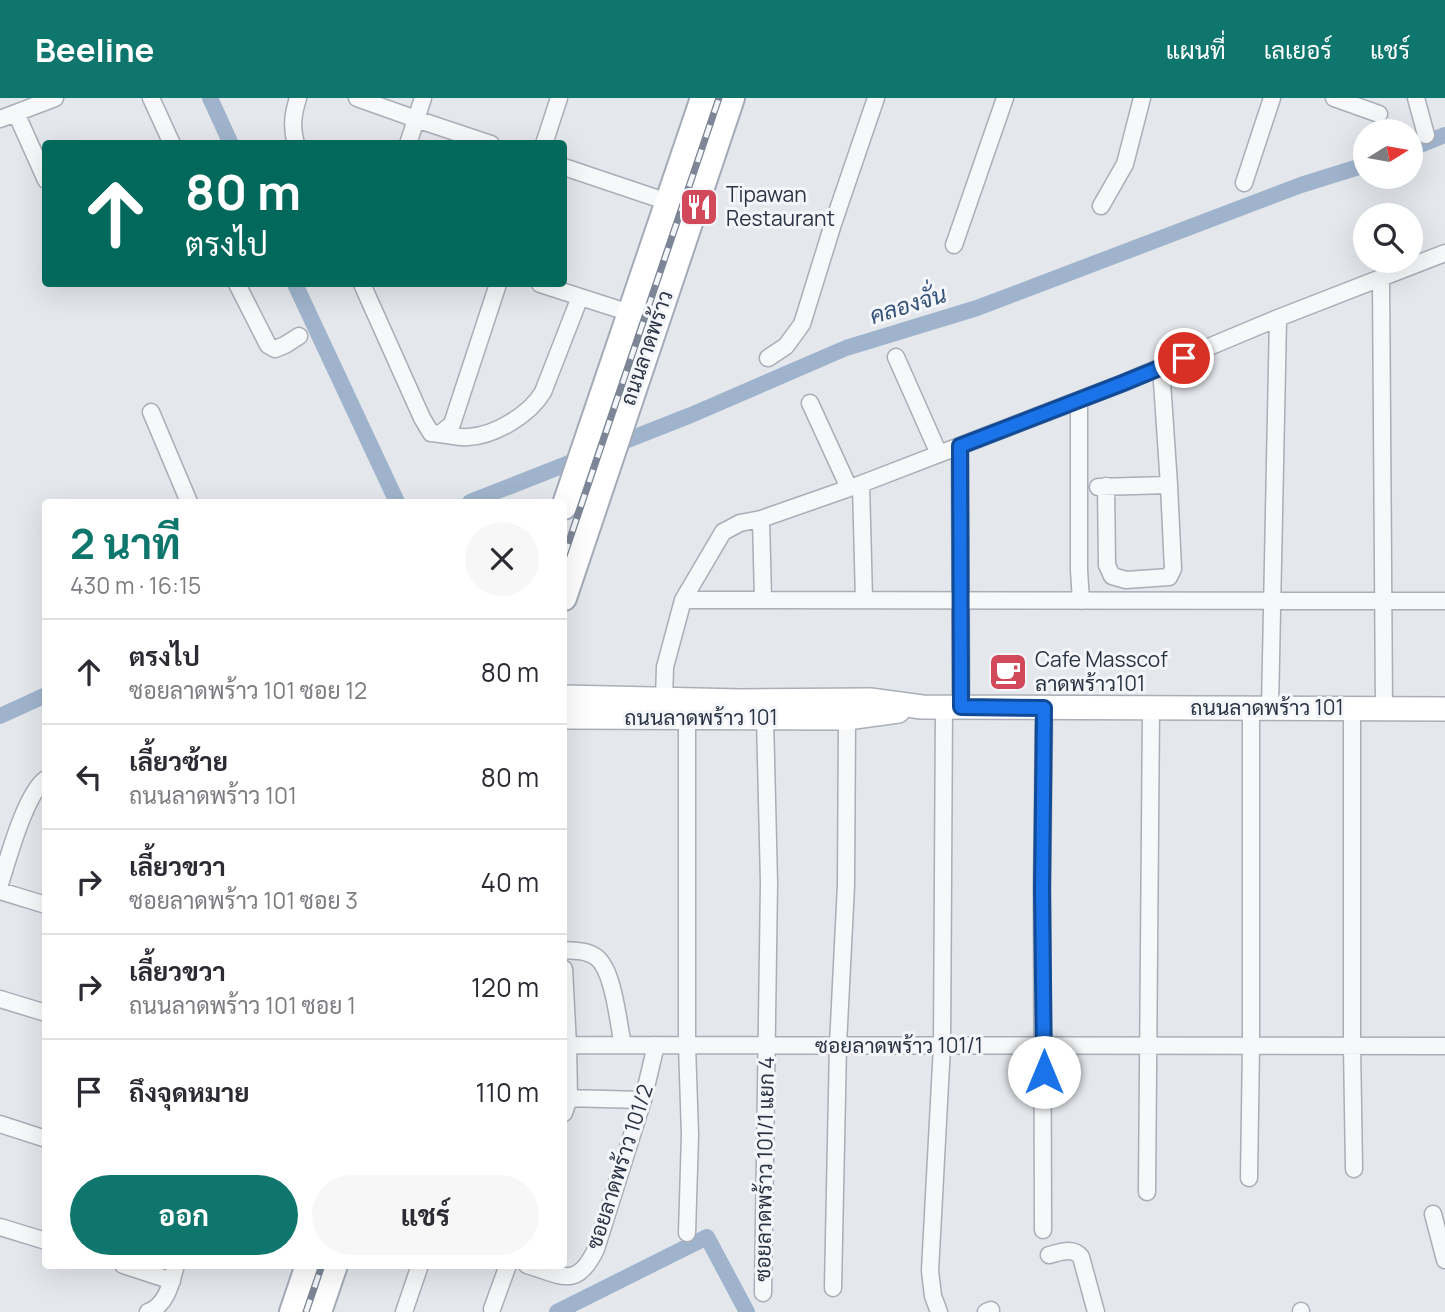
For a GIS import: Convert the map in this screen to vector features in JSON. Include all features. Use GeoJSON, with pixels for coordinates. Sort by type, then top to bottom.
{"type":"FeatureCollection","features":[{"type":"Feature","properties":{"kind":"main road","name":"ถนนลาดพร้าว"},"geometry":{"type":"LineString","coordinates":[[567,499],[703,98]]}},
{"type":"Feature","properties":{"kind":"main road","name":"ถนนลาดพร้าว"},"geometry":{"type":"LineString","coordinates":[[567,589],[732,98]]}},
{"type":"Feature","properties":{"kind":"main road"},"geometry":{"type":"LineString","coordinates":[[292,1312],[307,1269]]}},
{"type":"Feature","properties":{"kind":"main road"},"geometry":{"type":"LineString","coordinates":[[319,1312],[334,1269]]}},
{"type":"Feature","properties":{"kind":"street"},"geometry":{"type":"LineString","coordinates":[[0,119],[55,98]]}},
{"type":"Feature","properties":{"kind":"street"},"geometry":{"type":"LineString","coordinates":[[151,98],[170,140]]}},
{"type":"Feature","properties":{"kind":"street"},"geometry":{"type":"LineString","coordinates":[[295,140],[292,132],[293,114],[298,98]]}},
{"type":"Feature","properties":{"kind":"street"},"geometry":{"type":"LineString","coordinates":[[356,98],[478,140]]}},
{"type":"Feature","properties":{"kind":"street"},"geometry":{"type":"LineString","coordinates":[[409,140],[423,98]]}},
{"type":"Feature","properties":{"kind":"street"},"geometry":{"type":"LineString","coordinates":[[545,140],[559,98]]}},
{"type":"Feature","properties":{"kind":"street"},"geometry":{"type":"LineString","coordinates":[[768,358],[786,346],[802,324],[876,98]]}},
{"type":"Feature","properties":{"kind":"street"},"geometry":{"type":"LineString","coordinates":[[954,246],[1005,98]]}},
{"type":"Feature","properties":{"kind":"street"},"geometry":{"type":"LineString","coordinates":[[1101,206],[1125,164],[1142,98]]}},
{"type":"Feature","properties":{"kind":"street"},"geometry":{"type":"LineString","coordinates":[[1244,183],[1272,98]]}},
{"type":"Feature","properties":{"kind":"street"},"geometry":{"type":"LineString","coordinates":[[1334,98],[1379,114]]}},
{"type":"Feature","properties":{"kind":"street"},"geometry":{"type":"LineString","coordinates":[[1416,98],[1426,135]]}},
{"type":"Feature","properties":{"kind":"street"},"geometry":{"type":"LineString","coordinates":[[16,113],[42,171]]}},
{"type":"Feature","properties":{"kind":"street"},"geometry":{"type":"LineString","coordinates":[[567,168],[668,202]]}},
{"type":"Feature","properties":{"kind":"street"},"geometry":{"type":"LineString","coordinates":[[664,699],[665,667],[683,600],[723,532],[740,523],[761,519],[960,446],[1445,253]]}},
{"type":"Feature","properties":{"kind":"street"},"geometry":{"type":"LineString","coordinates":[[1381,278],[1384,709]]}},
{"type":"Feature","properties":{"kind":"street"},"geometry":{"type":"LineString","coordinates":[[239,287],[268,345],[275,349],[299,336]]}},
{"type":"Feature","properties":{"kind":"street"},"geometry":{"type":"LineString","coordinates":[[363,287],[431,433],[446,429],[470,438],[500,428],[537,402],[580,297]]}},
{"type":"Feature","properties":{"kind":"street"},"geometry":{"type":"LineString","coordinates":[[446,429],[497,287]]}},
{"type":"Feature","properties":{"kind":"street"},"geometry":{"type":"LineString","coordinates":[[549,287],[630,313]]}},
{"type":"Feature","properties":{"kind":"street"},"geometry":{"type":"LineString","coordinates":[[1249,1178],[1251,888],[1261,708],[1272,600],[1278,318]]}},
{"type":"Feature","properties":{"kind":"street"},"geometry":{"type":"LineString","coordinates":[[896,358],[939,454]]}},
{"type":"Feature","properties":{"kind":"street"},"geometry":{"type":"LineString","coordinates":[[1161,367],[1169,485],[1172,569],[1169,577],[1126,580],[1112,576],[1108,565],[1100,487],[1169,485]]}},
{"type":"Feature","properties":{"kind":"street"},"geometry":{"type":"LineString","coordinates":[[1079,400],[1081,601]]}},
{"type":"Feature","properties":{"kind":"street"},"geometry":{"type":"LineString","coordinates":[[810,403],[855,486],[864,600]]}},
{"type":"Feature","properties":{"kind":"street"},"geometry":{"type":"LineString","coordinates":[[151,412],[188,499]]}},
{"type":"Feature","properties":{"kind":"street"},"geometry":{"type":"LineString","coordinates":[[939,1312],[930,1280],[942,1046],[942,707],[960,600],[960,446]]}},
{"type":"Feature","properties":{"kind":"street"},"geometry":{"type":"LineString","coordinates":[[761,519],[764,599]]}},
{"type":"Feature","properties":{"kind":"street"},"geometry":{"type":"LineString","coordinates":[[1079,532],[1106,532]]}},
{"type":"Feature","properties":{"kind":"street"},"geometry":{"type":"LineString","coordinates":[[683,600],[1445,601]]}},
{"type":"Feature","properties":{"kind":"street","name":"ถนนลาดพร้าว 101"},"geometry":{"type":"LineString","coordinates":[[567,697],[741,701],[870,700],[942,707],[1445,709]]}},
{"type":"Feature","properties":{"kind":"street","name":"ถนนลาดพร้าว 101"},"geometry":{"type":"LineString","coordinates":[[567,717],[847,718],[942,707]]}},
{"type":"Feature","properties":{"kind":"street"},"geometry":{"type":"LineString","coordinates":[[1043,1230],[1044,708]]}},
{"type":"Feature","properties":{"kind":"street"},"geometry":{"type":"LineString","coordinates":[[1147,1192],[1151,708]]}},
{"type":"Feature","properties":{"kind":"street"},"geometry":{"type":"LineString","coordinates":[[1352,708],[1354,1169]]}},
{"type":"Feature","properties":{"kind":"street"},"geometry":{"type":"LineString","coordinates":[[687,718],[687,1045],[690,1135],[687,1233]]}},
{"type":"Feature","properties":{"kind":"street","name":"ซอยลาดพร้าว 101/1 แยก 4"},"geometry":{"type":"LineString","coordinates":[[763,1293],[769,883],[765,718]]}},
{"type":"Feature","properties":{"kind":"street"},"geometry":{"type":"LineString","coordinates":[[834,1288],[838,1045],[846,885],[847,718]]}},
{"type":"Feature","properties":{"kind":"street"},"geometry":{"type":"LineString","coordinates":[[0,884],[29,800],[42,781]]}},
{"type":"Feature","properties":{"kind":"street"},"geometry":{"type":"LineString","coordinates":[[0,891],[42,904]]}},
{"type":"Feature","properties":{"kind":"street"},"geometry":{"type":"LineString","coordinates":[[567,950],[584,951],[596,957],[604,966],[610,977],[623,1045]]}},
{"type":"Feature","properties":{"kind":"street"},"geometry":{"type":"LineString","coordinates":[[0,999],[42,1012]]}},
{"type":"Feature","properties":{"kind":"street","name":"ซอยลาดพร้าว 101/1"},"geometry":{"type":"LineString","coordinates":[[567,1045],[1445,1046]]}},
{"type":"Feature","properties":{"kind":"street","name":"ซอยลาดพร้าว 101/2"},"geometry":{"type":"LineString","coordinates":[[541,1269],[566,1276],[577,1274],[587,1266],[596,1249],[643,1100],[656,1045]]}},
{"type":"Feature","properties":{"kind":"street"},"geometry":{"type":"LineString","coordinates":[[567,1103],[643,1100]]}},
{"type":"Feature","properties":{"kind":"street"},"geometry":{"type":"LineString","coordinates":[[0,1124],[42,1138]]}},
{"type":"Feature","properties":{"kind":"street"},"geometry":{"type":"LineString","coordinates":[[1433,1214],[1445,1260]]}},
{"type":"Feature","properties":{"kind":"street"},"geometry":{"type":"LineString","coordinates":[[0,1227],[42,1240]]}},
{"type":"Feature","properties":{"kind":"street"},"geometry":{"type":"LineString","coordinates":[[1049,1255],[1071,1250],[1077,1252],[1081,1257],[1096,1312]]}},
{"type":"Feature","properties":{"kind":"street"},"geometry":{"type":"LineString","coordinates":[[148,1269],[174,1273],[166,1296],[158,1308],[148,1312]]}},
{"type":"Feature","properties":{"kind":"street"},"geometry":{"type":"LineString","coordinates":[[404,1312],[419,1269]]}},
{"type":"Feature","properties":{"kind":"street"},"geometry":{"type":"LineString","coordinates":[[492,1309],[507,1269]]}},
{"type":"Feature","properties":{"kind":"waterway"},"geometry":{"type":"LineString","coordinates":[[210,98],[229,140]]}},
{"type":"Feature","properties":{"kind":"waterway","name":"คลองจั่น"},"geometry":{"type":"LineString","coordinates":[[1423,144],[1445,135]]}},
{"type":"Feature","properties":{"kind":"waterway","name":"คลองจั่น"},"geometry":{"type":"LineString","coordinates":[[478,499],[691,415],[846,348],[977,308],[1301,185],[1353,169]]}},
{"type":"Feature","properties":{"kind":"waterway"},"geometry":{"type":"LineString","coordinates":[[296,287],[396,499]]}},
{"type":"Feature","properties":{"kind":"waterway","name":"คลองจั่น"},"geometry":{"type":"LineString","coordinates":[[0,716],[42,697]]}},
{"type":"Feature","properties":{"kind":"waterway"},"geometry":{"type":"LineString","coordinates":[[557,1312],[707,1237],[747,1312]]}},
{"type":"Feature","properties":{"kind":"railway"},"geometry":{"type":"LineString","coordinates":[[567,547],[719,98]]}},
{"type":"Feature","properties":{"kind":"railway"},"geometry":{"type":"LineString","coordinates":[[306,1312],[321,1269]]}},
{"type":"Feature","properties":{"kind":"place","name":"Tipawan Restaurant"},"geometry":{"type":"Point","coordinates":[699,207]}},
{"type":"Feature","properties":{"kind":"place","name":"Cafe Masscof ลาดพร้าว101"},"geometry":{"type":"Point","coordinates":[1008,672]}},
{"type":"Feature","properties":{"kind":"route"},"geometry":{"type":"LineString","coordinates":[[1044,1072],[1044,708],[961,707],[960,446],[1184,358]]}}]}
